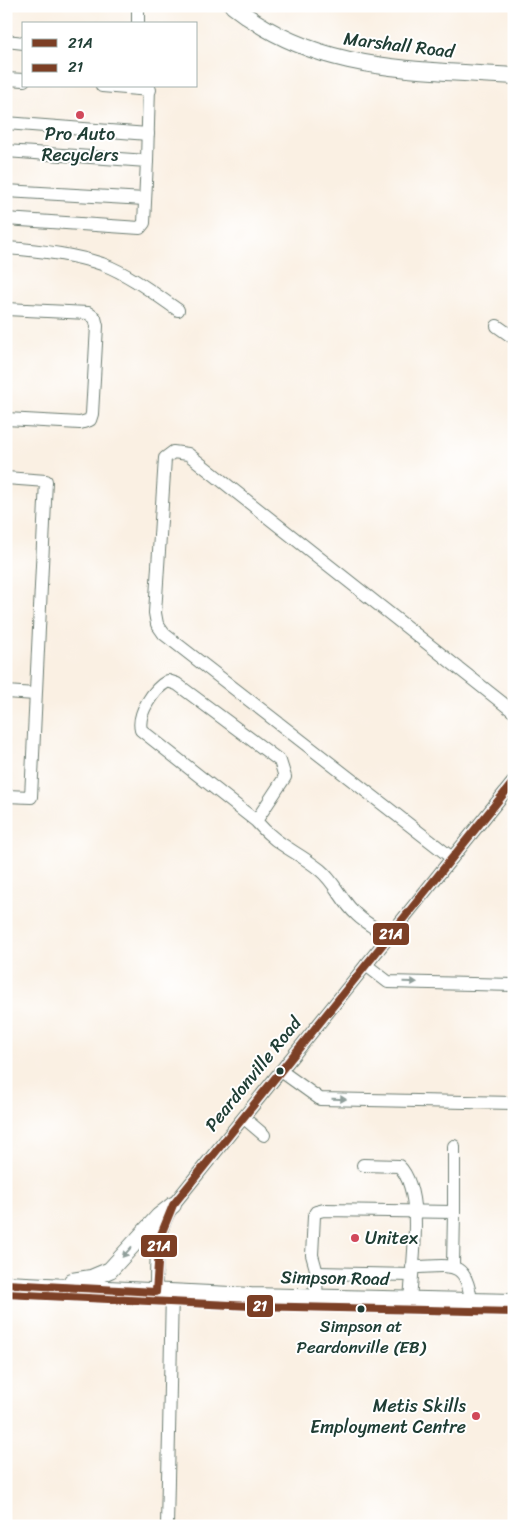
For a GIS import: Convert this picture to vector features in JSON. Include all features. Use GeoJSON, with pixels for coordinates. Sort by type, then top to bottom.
{"type":"FeatureCollection","features":[{"type":"Feature","properties":{"kind":"main road","name":"Marshall Road"},"geometry":{"type":"LineString","coordinates":[[233,6],[274,33],[322,54],[345,60],[405,68],[514,76]]}},
{"type":"Feature","properties":{"kind":"main road"},"geometry":{"type":"LineString","coordinates":[[42,1287],[91,1278],[110,1270],[159,1216],[173,1205]]}},
{"type":"Feature","properties":{"kind":"main road"},"geometry":{"type":"LineString","coordinates":[[6,1284],[164,1292]]}},
{"type":"Feature","properties":{"kind":"main road","name":"Simpson Road"},"geometry":{"type":"LineString","coordinates":[[164,1292],[316,1298],[514,1302]]}},
{"type":"Feature","properties":{"kind":"street"},"geometry":{"type":"LineString","coordinates":[[138,6],[138,22]]}},
{"type":"Feature","properties":{"kind":"street"},"geometry":{"type":"LineString","coordinates":[[6,41],[22,42]]}},
{"type":"Feature","properties":{"kind":"street"},"geometry":{"type":"LineString","coordinates":[[6,79],[22,80]]}},
{"type":"Feature","properties":{"kind":"street"},"geometry":{"type":"LineString","coordinates":[[6,219],[140,228],[144,223],[150,88]]}},
{"type":"Feature","properties":{"kind":"street"},"geometry":{"type":"LineString","coordinates":[[6,123],[148,134]]}},
{"type":"Feature","properties":{"kind":"street"},"geometry":{"type":"LineString","coordinates":[[6,151],[147,161]]}},
{"type":"Feature","properties":{"kind":"street"},"geometry":{"type":"LineString","coordinates":[[6,191],[145,200]]}},
{"type":"Feature","properties":{"kind":"street"},"geometry":{"type":"LineString","coordinates":[[6,248],[37,250],[102,264],[137,282],[178,310]]}},
{"type":"Feature","properties":{"kind":"street"},"geometry":{"type":"LineString","coordinates":[[6,309],[88,313],[95,318],[97,326],[92,414],[90,420],[80,424],[6,419]]}},
{"type":"Feature","properties":{"kind":"street"},"geometry":{"type":"LineString","coordinates":[[497,326],[514,338]]}},
{"type":"Feature","properties":{"kind":"street"},"geometry":{"type":"LineString","coordinates":[[452,858],[164,634],[157,624],[155,613],[165,458],[173,452],[188,454],[514,712]]}},
{"type":"Feature","properties":{"kind":"street"},"geometry":{"type":"LineString","coordinates":[[6,478],[46,481],[31,798],[6,796]]}},
{"type":"Feature","properties":{"kind":"street"},"geometry":{"type":"LineString","coordinates":[[256,821],[285,777],[280,761],[177,684],[168,682],[161,685],[141,714],[141,730],[256,821],[270,837],[319,869],[329,878],[335,891],[357,916],[389,937]]}},
{"type":"Feature","properties":{"kind":"street"},"geometry":{"type":"LineString","coordinates":[[6,692],[35,694]]}},
{"type":"Feature","properties":{"kind":"street","name":"Peardonville Road"},"geometry":{"type":"LineString","coordinates":[[168,1526],[164,1292],[158,1238],[162,1225],[173,1205],[514,781]]}},
{"type":"Feature","properties":{"kind":"street"},"geometry":{"type":"LineString","coordinates":[[366,965],[388,982],[514,985]]}},
{"type":"Feature","properties":{"kind":"street"},"geometry":{"type":"LineString","coordinates":[[281,1071],[320,1099],[514,1103]]}},
{"type":"Feature","properties":{"kind":"street"},"geometry":{"type":"LineString","coordinates":[[244,1118],[264,1135]]}},
{"type":"Feature","properties":{"kind":"street"},"geometry":{"type":"LineString","coordinates":[[453,1266],[454,1146]]}},
{"type":"Feature","properties":{"kind":"street"},"geometry":{"type":"LineString","coordinates":[[363,1165],[399,1166],[405,1172],[412,1191],[414,1212],[410,1300]]}},
{"type":"Feature","properties":{"kind":"street"},"geometry":{"type":"LineString","coordinates":[[316,1298],[316,1273],[312,1255],[316,1212],[324,1210],[454,1212]]}},
{"type":"Feature","properties":{"kind":"street"},"geometry":{"type":"LineString","coordinates":[[316,1273],[412,1271],[453,1266],[462,1271],[466,1277],[471,1301]]}},
{"type":"Feature","properties":{"kind":"transit line","name":"21A"},"geometry":{"type":"LineString","coordinates":[[6,1284],[156,1292],[160,1237],[173,1205],[514,781]]}},
{"type":"Feature","properties":{"kind":"transit line","name":"21"},"geometry":{"type":"LineString","coordinates":[[6,1294],[251,1306],[514,1312]]}},
{"type":"Feature","properties":{"kind":"place","name":"Pro Auto Recyclers"},"geometry":{"type":"Point","coordinates":[80,115]}},
{"type":"Feature","properties":{"kind":"place","name":"Unitex"},"geometry":{"type":"Point","coordinates":[355,1238]}},
{"type":"Feature","properties":{"kind":"place","name":"Simpson at Peardonville (EB)"},"geometry":{"type":"Point","coordinates":[361,1309]}},
{"type":"Feature","properties":{"kind":"place","name":"Metis Skills Employment Centre"},"geometry":{"type":"Point","coordinates":[476,1416]}}]}
